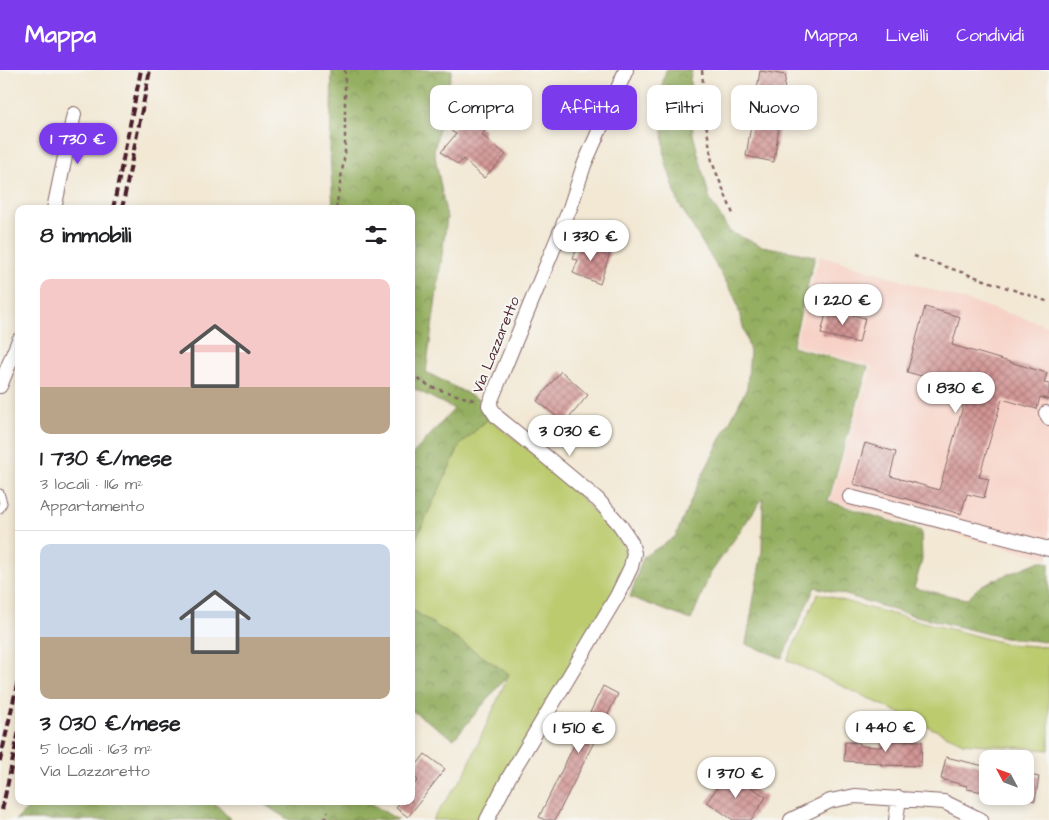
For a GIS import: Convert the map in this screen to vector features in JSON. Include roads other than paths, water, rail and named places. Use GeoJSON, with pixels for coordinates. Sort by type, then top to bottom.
{"type":"FeatureCollection","features":[{"type":"Feature","properties":{"kind":"street","name":"Via Lazzaretto"},"geometry":{"type":"LineString","coordinates":[[488,820],[509,777],[617,596],[631,567],[634,553],[631,542],[620,525],[598,500],[497,417],[489,405],[570,208],[584,165],[626,70]]}},
{"type":"Feature","properties":{"kind":"street"},"geometry":{"type":"LineString","coordinates":[[55,205],[74,114]]}},
{"type":"Feature","properties":{"kind":"street"},"geometry":{"type":"LineString","coordinates":[[0,386],[15,350]]}},
{"type":"Feature","properties":{"kind":"street"},"geometry":{"type":"LineString","coordinates":[[850,497],[1049,549]]}},
{"type":"Feature","properties":{"kind":"street"},"geometry":{"type":"LineString","coordinates":[[791,820],[830,801],[855,796],[944,802],[981,820]]}},
{"type":"Feature","properties":{"kind":"street"},"geometry":{"type":"LineString","coordinates":[[896,820],[899,798]]}},
{"type":"Feature","properties":{"kind":"lane"},"geometry":{"type":"LineString","coordinates":[[0,493],[3,503],[0,509]]}},
{"type":"Feature","properties":{"kind":"railway"},"geometry":{"type":"LineString","coordinates":[[114,205],[141,70]]}},
{"type":"Feature","properties":{"kind":"railway"},"geometry":{"type":"LineString","coordinates":[[123,205],[150,70]]}},
{"type":"Feature","properties":{"kind":"railway"},"geometry":{"type":"LineString","coordinates":[[0,761],[15,694]]}},
{"type":"Feature","properties":{"kind":"railway"},"geometry":{"type":"LineString","coordinates":[[2,810],[15,750]]}}]}
